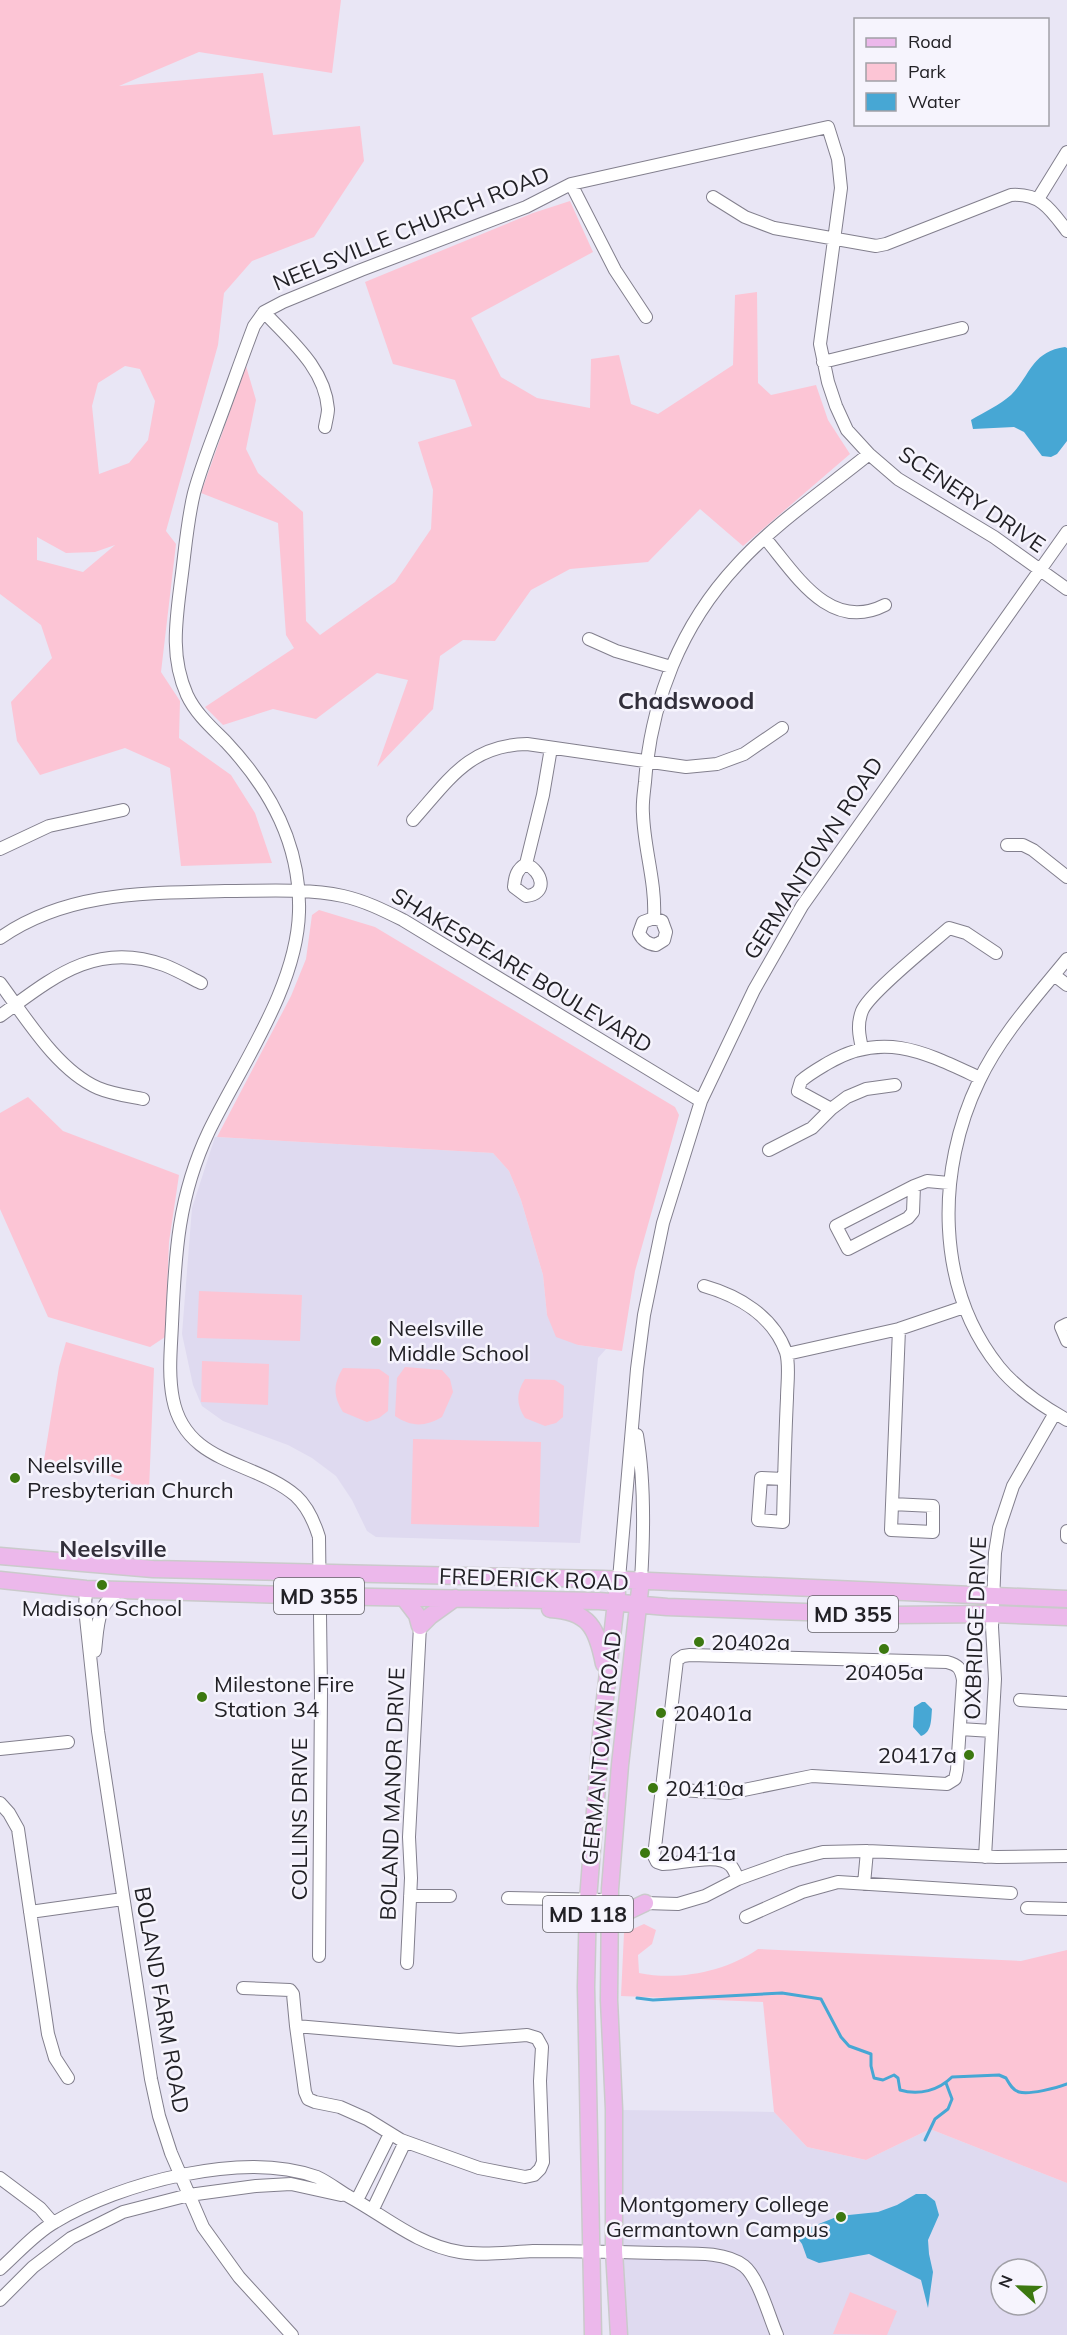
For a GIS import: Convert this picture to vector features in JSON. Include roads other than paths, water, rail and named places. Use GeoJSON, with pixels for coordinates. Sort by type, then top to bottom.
{"type":"FeatureCollection","features":[{"type":"Feature","properties":{"kind":"main road","name":"FREDERICK ROAD"},"geometry":{"type":"LineString","coordinates":[[0,1556],[153,1569],[619,1579],[1067,1599]]}},
{"type":"Feature","properties":{"kind":"main road"},"geometry":{"type":"LineString","coordinates":[[86,1589],[94,1581],[104,1577],[141,1573],[153,1569]]}},
{"type":"Feature","properties":{"kind":"main road","name":"GERMANTOWN ROAD"},"geometry":{"type":"LineString","coordinates":[[593,2335],[586,1987],[588,1900],[593,1817],[619,1579]]}},
{"type":"Feature","properties":{"kind":"main road","name":"FREDERICK ROAD"},"geometry":{"type":"LineString","coordinates":[[0,1580],[86,1589],[405,1598],[515,1598],[891,1615],[992,1614],[1067,1617]]}},
{"type":"Feature","properties":{"kind":"main road","name":"GERMANTOWN ROAD"},"geometry":{"type":"LineString","coordinates":[[619,2335],[614,2251],[614,2109],[609,2000],[609,1928],[620,1765],[641,1580]]}},
{"type":"Feature","properties":{"kind":"main road"},"geometry":{"type":"LineString","coordinates":[[405,1598],[417,1615],[420,1626],[455,1598]]}},
{"type":"Feature","properties":{"kind":"main road"},"geometry":{"type":"LineString","coordinates":[[515,1598],[539,1609],[568,1610],[584,1618],[597,1632],[607,1678]]}},
{"type":"Feature","properties":{"kind":"main road"},"geometry":{"type":"LineString","coordinates":[[610,1900],[645,1903]]}},
{"type":"Feature","properties":{"kind":"main road"},"geometry":{"type":"LineString","coordinates":[[609,1928],[624,1913],[645,1903]]}},
{"type":"Feature","properties":{"kind":"street","name":"NEELSVILLE CHURCH ROAD"},"geometry":{"type":"LineString","coordinates":[[320,1573],[319,1537],[306,1507],[286,1489],[217,1457],[194,1440],[178,1414],[171,1387],[176,1249],[183,1206],[208,1133],[286,977],[297,937],[299,912],[295,861],[280,817],[253,773],[194,707],[178,671],[175,640],[188,524],[194,492],[254,326],[264,312],[361,270],[526,207],[571,184],[828,127]]}},
{"type":"Feature","properties":{"kind":"street","name":"SCENERY DRIVE"},"geometry":{"type":"LineString","coordinates":[[828,127],[838,159],[841,188],[820,344],[836,406],[844,423],[869,454],[898,479],[994,537],[1067,589]]}},
{"type":"Feature","properties":{"kind":"street"},"geometry":{"type":"LineString","coordinates":[[1038,200],[1067,152]]}},
{"type":"Feature","properties":{"kind":"street"},"geometry":{"type":"LineString","coordinates":[[571,184],[615,270],[646,317]]}},
{"type":"Feature","properties":{"kind":"street"},"geometry":{"type":"LineString","coordinates":[[714,197],[745,217],[774,228],[876,246],[1011,195],[1038,200],[1048,206],[1067,231]]}},
{"type":"Feature","properties":{"kind":"street"},"geometry":{"type":"LineString","coordinates":[[264,312],[309,361],[315,371],[328,409],[325,427]]}},
{"type":"Feature","properties":{"kind":"street"},"geometry":{"type":"LineString","coordinates":[[823,362],[962,328]]}},
{"type":"Feature","properties":{"kind":"street"},"geometry":{"type":"LineString","coordinates":[[654,918],[655,900],[643,814],[646,761],[655,712],[671,667],[687,633],[709,598],[737,564],[765,538],[869,454]]}},
{"type":"Feature","properties":{"kind":"street","name":"GERMANTOWN ROAD"},"geometry":{"type":"LineString","coordinates":[[619,1579],[637,1369],[652,1278],[663,1223],[701,1101],[754,990],[802,906],[1067,532]]}},
{"type":"Feature","properties":{"kind":"street"},"geometry":{"type":"LineString","coordinates":[[765,538],[806,587],[824,602],[853,613],[873,611],[885,604]]}},
{"type":"Feature","properties":{"kind":"street"},"geometry":{"type":"LineString","coordinates":[[589,639],[616,651],[671,667]]}},
{"type":"Feature","properties":{"kind":"street"},"geometry":{"type":"LineString","coordinates":[[413,820],[461,766],[479,754],[512,744],[686,767],[717,764],[744,754],[782,728]]}},
{"type":"Feature","properties":{"kind":"street"},"geometry":{"type":"LineString","coordinates":[[526,864],[543,795],[550,748]]}},
{"type":"Feature","properties":{"kind":"street"},"geometry":{"type":"LineString","coordinates":[[0,849],[50,826],[123,810]]}},
{"type":"Feature","properties":{"kind":"street"},"geometry":{"type":"LineString","coordinates":[[1007,844],[1023,845],[1033,850],[1067,877]]}},
{"type":"Feature","properties":{"kind":"street","name":"SHAKESPEARE BOULEVARD"},"geometry":{"type":"LineString","coordinates":[[0,938],[32,920],[61,908],[92,900],[147,892],[298,890],[344,896],[374,905],[403,920],[701,1101]]}},
{"type":"Feature","properties":{"kind":"street"},"geometry":{"type":"LineString","coordinates":[[862,1048],[858,1032],[859,1019],[868,1000],[949,928],[966,933],[996,953]]}},
{"type":"Feature","properties":{"kind":"street"},"geometry":{"type":"LineString","coordinates":[[0,1017],[62,972],[86,963],[114,958],[147,961],[165,966],[201,983]]}},
{"type":"Feature","properties":{"kind":"street"},"geometry":{"type":"LineString","coordinates":[[1067,959],[1008,1032],[969,1101],[958,1137],[949,1183],[948,1222],[951,1250],[964,1307],[979,1337],[1000,1367],[1026,1394],[1067,1420]]}},
{"type":"Feature","properties":{"kind":"street"},"geometry":{"type":"LineString","coordinates":[[1054,975],[1067,985]]}},
{"type":"Feature","properties":{"kind":"street"},"geometry":{"type":"LineString","coordinates":[[0,983],[57,1058],[72,1073],[95,1087],[143,1099]]}},
{"type":"Feature","properties":{"kind":"street"},"geometry":{"type":"LineString","coordinates":[[831,1108],[798,1091],[801,1081],[843,1055],[862,1048],[908,1049],[928,1054],[980,1078]]}},
{"type":"Feature","properties":{"kind":"street"},"geometry":{"type":"LineString","coordinates":[[769,1150],[812,1128],[831,1108],[847,1097],[866,1089],[895,1085]]}},
{"type":"Feature","properties":{"kind":"street"},"geometry":{"type":"LineString","coordinates":[[914,1186],[913,1212],[908,1218],[848,1248],[836,1226],[914,1186],[927,1181],[949,1183]]}},
{"type":"Feature","properties":{"kind":"street"},"geometry":{"type":"LineString","coordinates":[[704,1286],[740,1299],[754,1310],[767,1322],[787,1354],[784,1479]]}},
{"type":"Feature","properties":{"kind":"street"},"geometry":{"type":"LineString","coordinates":[[787,1354],[899,1329],[964,1307]]}},
{"type":"Feature","properties":{"kind":"street"},"geometry":{"type":"LineString","coordinates":[[1067,1324],[1061,1327],[1067,1341]]}},
{"type":"Feature","properties":{"kind":"street"},"geometry":{"type":"LineString","coordinates":[[892,1504],[899,1329]]}},
{"type":"Feature","properties":{"kind":"street","name":"OXBRIDGE DRIVE"},"geometry":{"type":"LineString","coordinates":[[985,1857],[994,1679],[992,1614],[995,1553],[1005,1506],[1025,1462],[1055,1413]]}},
{"type":"Feature","properties":{"kind":"street","name":"GERMANTOWN ROAD"},"geometry":{"type":"LineString","coordinates":[[634,1418],[642,1492],[641,1580]]}},
{"type":"Feature","properties":{"kind":"street"},"geometry":{"type":"LineString","coordinates":[[1067,1531],[1067,1537]]}},
{"type":"Feature","properties":{"kind":"street","name":"COLLINS DRIVE"},"geometry":{"type":"LineString","coordinates":[[319,1956],[320,1573]]}},
{"type":"Feature","properties":{"kind":"street","name":"BOLAND FARM ROAD"},"geometry":{"type":"LineString","coordinates":[[86,1589],[85,1608],[98,1731],[151,2079],[159,2116],[180,2175],[203,2227],[240,2277],[292,2335]]}},
{"type":"Feature","properties":{"kind":"street","name":"BOLAND FARM ROAD"},"geometry":{"type":"LineString","coordinates":[[93,1671],[100,1611],[108,1598],[125,1590]]}},
{"type":"Feature","properties":{"kind":"street","name":"BOLAND MANOR DRIVE"},"geometry":{"type":"LineString","coordinates":[[407,1963],[410,1896],[409,1837],[420,1626]]}},
{"type":"Feature","properties":{"kind":"street"},"geometry":{"type":"LineString","coordinates":[[663,1789],[729,1793],[812,1776],[877,1778],[947,1784],[956,1779],[962,1671],[957,1665],[946,1662],[683,1656],[677,1660],[654,1856],[657,1862],[675,1864],[711,1859],[722,1860],[731,1865],[738,1879]]}},
{"type":"Feature","properties":{"kind":"street"},"geometry":{"type":"LineString","coordinates":[[1020,1700],[1067,1703]]}},
{"type":"Feature","properties":{"kind":"street"},"geometry":{"type":"LineString","coordinates":[[960,1729],[992,1731]]}},
{"type":"Feature","properties":{"kind":"street"},"geometry":{"type":"LineString","coordinates":[[0,1749],[68,1742]]}},
{"type":"Feature","properties":{"kind":"street"},"geometry":{"type":"LineString","coordinates":[[0,1803],[18,1829],[48,2034],[55,2058],[68,2078]]}},
{"type":"Feature","properties":{"kind":"street"},"geometry":{"type":"LineString","coordinates":[[864,1884],[867,1851]]}},
{"type":"Feature","properties":{"kind":"street"},"geometry":{"type":"LineString","coordinates":[[645,1903],[678,1904],[788,1861],[823,1852],[867,1851],[1042,1858],[1067,1856]]}},
{"type":"Feature","properties":{"kind":"street"},"geometry":{"type":"LineString","coordinates":[[746,1917],[811,1890],[838,1882],[1011,1893]]}},
{"type":"Feature","properties":{"kind":"street"},"geometry":{"type":"LineString","coordinates":[[410,1896],[450,1896]]}},
{"type":"Feature","properties":{"kind":"street"},"geometry":{"type":"LineString","coordinates":[[508,1898],[610,1900]]}},
{"type":"Feature","properties":{"kind":"street"},"geometry":{"type":"LineString","coordinates":[[30,1912],[123,1899]]}},
{"type":"Feature","properties":{"kind":"street"},"geometry":{"type":"LineString","coordinates":[[1027,1908],[1067,1909]]}},
{"type":"Feature","properties":{"kind":"street"},"geometry":{"type":"LineString","coordinates":[[243,1988],[290,1990],[293,1994],[296,2026],[308,2099],[340,2107],[367,2119],[405,2142],[479,2168],[525,2177],[534,2175],[540,2169],[543,2162],[540,2081],[542,2048],[537,2038],[527,2036],[459,2040],[296,2026]]}},
{"type":"Feature","properties":{"kind":"street"},"geometry":{"type":"LineString","coordinates":[[352,2198],[390,2134]]}},
{"type":"Feature","properties":{"kind":"street"},"geometry":{"type":"LineString","coordinates":[[373,2209],[405,2142]]}},
{"type":"Feature","properties":{"kind":"street"},"geometry":{"type":"LineString","coordinates":[[0,2269],[53,2223],[108,2197],[180,2175],[239,2167],[284,2168],[318,2178],[428,2244],[462,2252],[590,2250],[699,2253],[723,2257],[742,2264],[752,2274],[777,2335]]}},
{"type":"Feature","properties":{"kind":"street"},"geometry":{"type":"LineString","coordinates":[[0,2178],[40,2208],[53,2223]]}},
{"type":"Feature","properties":{"kind":"street"},"geometry":{"type":"LineString","coordinates":[[0,2300],[33,2267],[71,2238],[123,2212],[189,2195],[256,2186],[291,2184],[352,2198]]}},
{"type":"Feature","properties":{"kind":"water"},"geometry":{"type":"Polygon","coordinates":[[[1067,348],[1067,441],[1057,454],[1051,457],[1042,456],[1024,432],[1014,427],[973,429],[971,420],[1011,395],[1038,359],[1067,348]]]}},
{"type":"Feature","properties":{"kind":"water"},"geometry":{"type":"Polygon","coordinates":[[[922,1702],[932,1709],[929,1729],[921,1736],[913,1727],[914,1707],[922,1702]]]}},
{"type":"Feature","properties":{"kind":"water"},"geometry":{"type":"Polygon","coordinates":[[[916,2194],[926,2194],[935,2201],[939,2215],[928,2240],[933,2272],[928,2308],[921,2280],[869,2254],[819,2263],[807,2258],[802,2244],[789,2226],[806,2229],[839,2216],[878,2212],[897,2205],[916,2194]]]}},
{"type":"Feature","properties":{"kind":"waterway"},"geometry":{"type":"LineString","coordinates":[[637,1998],[653,2000],[782,1993],[821,1999],[841,2037],[849,2046],[871,2054],[874,2078],[883,2080],[894,2075],[898,2078],[900,2090],[907,2092],[928,2091],[952,2077],[999,2075],[1006,2078],[1014,2090],[1024,2093],[1043,2091],[1067,2084]]}},
{"type":"Feature","properties":{"kind":"waterway"},"geometry":{"type":"LineString","coordinates":[[925,2140],[935,2119],[948,2109],[952,2099],[946,2083]]}},
{"type":"Feature","properties":{"kind":"place","name":"Neelsville Middle School"},"geometry":{"type":"Point","coordinates":[376,1341]}},
{"type":"Feature","properties":{"kind":"place","name":"Neelsville Presbyterian Church"},"geometry":{"type":"Point","coordinates":[15,1478]}},
{"type":"Feature","properties":{"kind":"place","name":"Madison School"},"geometry":{"type":"Point","coordinates":[102,1585]}},
{"type":"Feature","properties":{"kind":"place","name":"20402a"},"geometry":{"type":"Point","coordinates":[699,1642]}},
{"type":"Feature","properties":{"kind":"place","name":"20405a"},"geometry":{"type":"Point","coordinates":[884,1649]}},
{"type":"Feature","properties":{"kind":"place","name":"Milestone Fire Station 34"},"geometry":{"type":"Point","coordinates":[202,1697]}},
{"type":"Feature","properties":{"kind":"place","name":"20401a"},"geometry":{"type":"Point","coordinates":[661,1713]}},
{"type":"Feature","properties":{"kind":"place","name":"20417a"},"geometry":{"type":"Point","coordinates":[969,1755]}},
{"type":"Feature","properties":{"kind":"place","name":"20410a"},"geometry":{"type":"Point","coordinates":[653,1788]}},
{"type":"Feature","properties":{"kind":"place","name":"20411a"},"geometry":{"type":"Point","coordinates":[645,1853]}},
{"type":"Feature","properties":{"kind":"place","name":"Montgomery College Germantown Campus"},"geometry":{"type":"Point","coordinates":[841,2217]}},
{"type":"Feature","properties":{"kind":"district","name":"Chadswood"},"geometry":{"type":"Point","coordinates":[686,700]}},
{"type":"Feature","properties":{"kind":"district","name":"Neelsville"},"geometry":{"type":"Point","coordinates":[113,1548]}}]}
